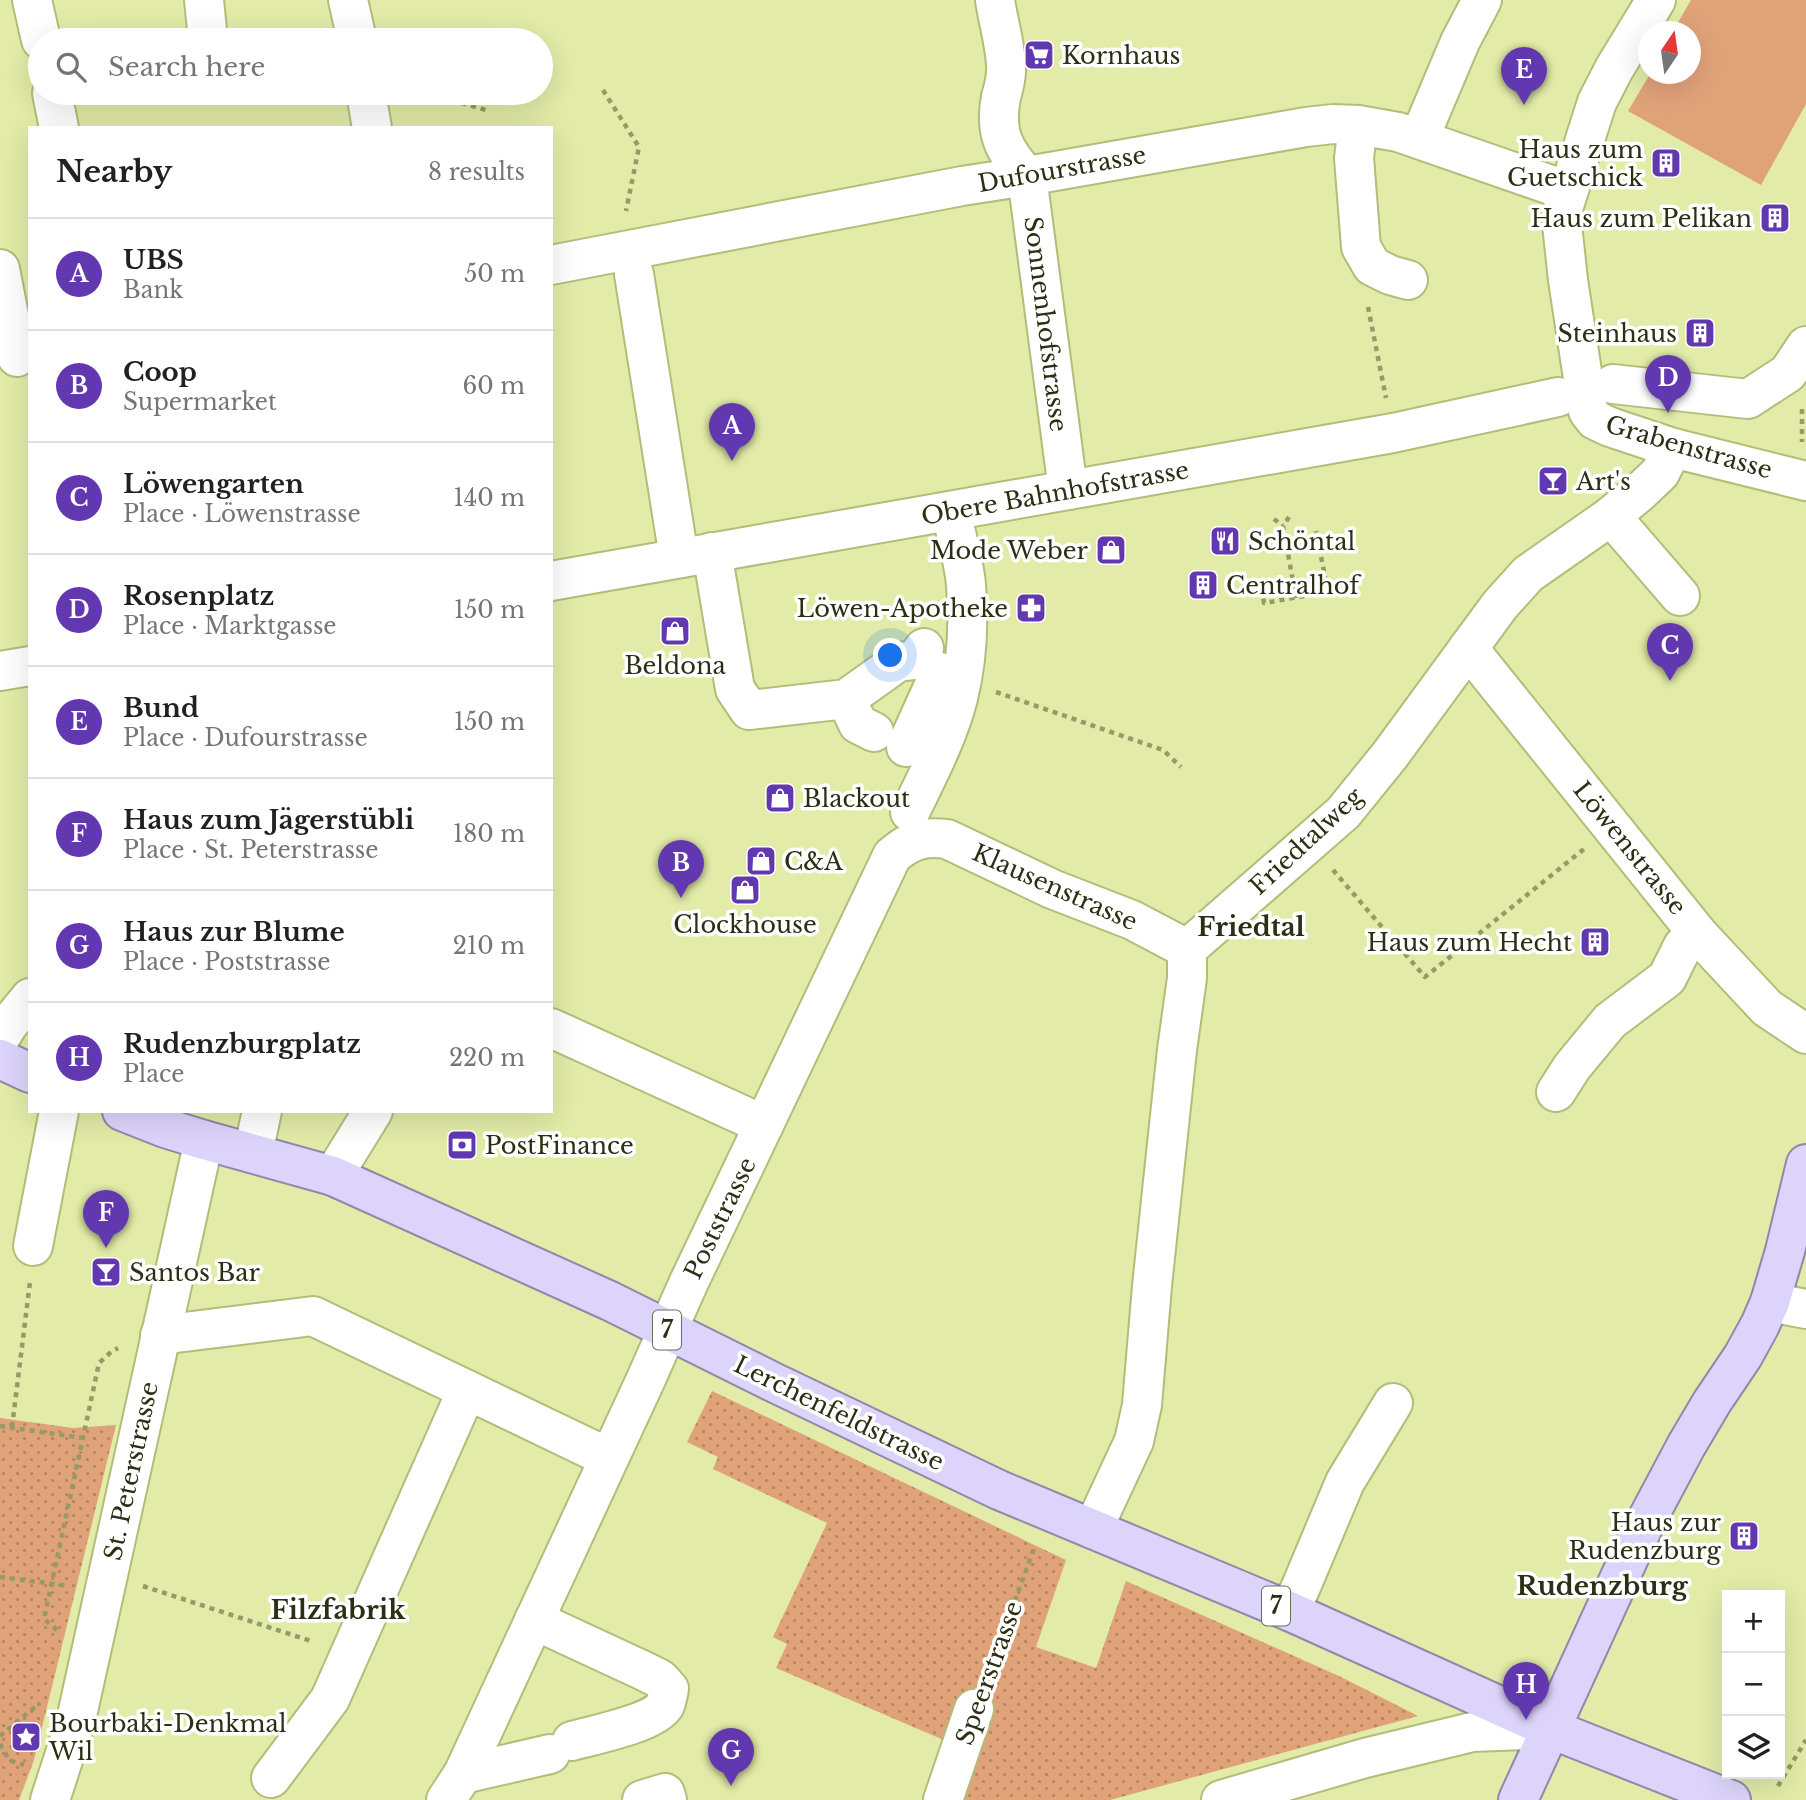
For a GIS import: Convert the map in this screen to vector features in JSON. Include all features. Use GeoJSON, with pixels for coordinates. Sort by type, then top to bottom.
{"type":"FeatureCollection","features":[{"type":"Feature","properties":{"kind":"main road"},"geometry":{"type":"LineString","coordinates":[[0,1059],[28,1072]]}},
{"type":"Feature","properties":{"kind":"main road","name":"Lerchenfeldstrasse"},"geometry":{"type":"LineString","coordinates":[[127,1113],[165,1128],[333,1177],[610,1301],[986,1484],[1289,1611],[1551,1729]]}},
{"type":"Feature","properties":{"kind":"main road"},"geometry":{"type":"LineString","coordinates":[[1518,1800],[1643,1527],[1686,1446],[1743,1356],[1788,1306],[1785,1251],[1806,1164]]}},
{"type":"Feature","properties":{"kind":"main road","name":"7"},"geometry":{"type":"LineString","coordinates":[[1551,1729],[1731,1800]]}},
{"type":"Feature","properties":{"kind":"street"},"geometry":{"type":"LineString","coordinates":[[32,0],[38,28]]}},
{"type":"Feature","properties":{"kind":"street"},"geometry":{"type":"LineString","coordinates":[[204,0],[207,28]]}},
{"type":"Feature","properties":{"kind":"street"},"geometry":{"type":"LineString","coordinates":[[348,0],[349,28]]}},
{"type":"Feature","properties":{"kind":"street"},"geometry":{"type":"LineString","coordinates":[[995,0],[1006,65],[999,112],[1000,136],[1009,155],[1027,176]]}},
{"type":"Feature","properties":{"kind":"street"},"geometry":{"type":"LineString","coordinates":[[1419,139],[1460,42],[1482,0]]}},
{"type":"Feature","properties":{"kind":"street","name":"Grabenstrasse"},"geometry":{"type":"LineString","coordinates":[[1656,0],[1597,102],[1561,215],[1567,280],[1588,411],[1595,420],[1610,427],[1673,448],[1804,464]]}},
{"type":"Feature","properties":{"kind":"street"},"geometry":{"type":"LineString","coordinates":[[54,105],[59,126]]}},
{"type":"Feature","properties":{"kind":"street"},"geometry":{"type":"LineString","coordinates":[[368,105],[372,126]]}},
{"type":"Feature","properties":{"kind":"street","name":"Dufourstrasse"},"geometry":{"type":"LineString","coordinates":[[553,265],[962,186],[1333,124],[1388,130],[1568,191]]}},
{"type":"Feature","properties":{"kind":"street"},"geometry":{"type":"LineString","coordinates":[[1358,125],[1353,158],[1361,247],[1372,266],[1408,280]]}},
{"type":"Feature","properties":{"kind":"street","name":"Sonnenhofstrasse"},"geometry":{"type":"LineString","coordinates":[[1027,176],[1068,490]]}},
{"type":"Feature","properties":{"kind":"street"},"geometry":{"type":"LineString","coordinates":[[0,269],[16,357]]}},
{"type":"Feature","properties":{"kind":"street"},"geometry":{"type":"LineString","coordinates":[[634,274],[696,555],[735,689],[749,710],[846,699],[898,662],[932,662],[966,621]]}},
{"type":"Feature","properties":{"kind":"street"},"geometry":{"type":"LineString","coordinates":[[1613,384],[1748,399],[1797,360]]}},
{"type":"Feature","properties":{"kind":"street","name":"Obere Bahnhofstrasse"},"geometry":{"type":"LineString","coordinates":[[553,581],[1393,433],[1558,397]]}},
{"type":"Feature","properties":{"kind":"street","name":"Friedtalweg"},"geometry":{"type":"LineString","coordinates":[[1187,950],[1343,813],[1390,755],[1500,605],[1528,574],[1611,516],[1660,473],[1673,448]]}},
{"type":"Feature","properties":{"kind":"street","name":"Poststrasse"},"geometry":{"type":"LineString","coordinates":[[455,1787],[885,869],[915,825],[902,748],[950,720],[932,662],[965,654],[966,584],[951,511]]}},
{"type":"Feature","properties":{"kind":"street"},"geometry":{"type":"LineString","coordinates":[[1611,516],[1679,596]]}},
{"type":"Feature","properties":{"kind":"street","name":"Löwenstrasse"},"geometry":{"type":"LineString","coordinates":[[1468,648],[1698,934],[1767,1008],[1806,1034]]}},
{"type":"Feature","properties":{"kind":"street"},"geometry":{"type":"LineString","coordinates":[[0,671],[28,666]]}},
{"type":"Feature","properties":{"kind":"street"},"geometry":{"type":"LineString","coordinates":[[846,699],[858,724],[902,748]]}},
{"type":"Feature","properties":{"kind":"street","name":"Klausenstrasse"},"geometry":{"type":"LineString","coordinates":[[915,825],[932,837],[947,839],[1052,889],[1132,920],[1187,950]]}},
{"type":"Feature","properties":{"kind":"street"},"geometry":{"type":"LineString","coordinates":[[1556,1091],[1610,1021],[1667,978],[1683,946],[1698,934]]}},
{"type":"Feature","properties":{"kind":"street"},"geometry":{"type":"LineString","coordinates":[[1093,1529],[1134,1441],[1142,1405],[1152,1286],[1163,1238],[1182,1051],[1187,950]]}},
{"type":"Feature","properties":{"kind":"street"},"geometry":{"type":"LineString","coordinates":[[0,1038],[28,1000]]}},
{"type":"Feature","properties":{"kind":"street"},"geometry":{"type":"LineString","coordinates":[[553,1029],[631,1079],[764,1125]]}},
{"type":"Feature","properties":{"kind":"street"},"geometry":{"type":"LineString","coordinates":[[33,1246],[59,1113]]}},
{"type":"Feature","properties":{"kind":"street"},"geometry":{"type":"LineString","coordinates":[[253,1153],[262,1113]]}},
{"type":"Feature","properties":{"kind":"street"},"geometry":{"type":"LineString","coordinates":[[333,1177],[372,1113]]}},
{"type":"Feature","properties":{"kind":"street","name":"St. Peterstrasse"},"geometry":{"type":"LineString","coordinates":[[50,1800],[76,1720],[204,1140]]}},
{"type":"Feature","properties":{"kind":"street"},"geometry":{"type":"LineString","coordinates":[[160,1335],[313,1316],[609,1458]]}},
{"type":"Feature","properties":{"kind":"street"},"geometry":{"type":"LineString","coordinates":[[271,1778],[330,1699],[467,1390]]}},
{"type":"Feature","properties":{"kind":"street"},"geometry":{"type":"LineString","coordinates":[[1289,1611],[1345,1482],[1394,1403]]}},
{"type":"Feature","properties":{"kind":"street"},"geometry":{"type":"LineString","coordinates":[[455,1787],[561,1747],[646,1720],[666,1704],[669,1689],[660,1679],[534,1620]]}},
{"type":"Feature","properties":{"kind":"street","name":"Speerstrasse"},"geometry":{"type":"LineString","coordinates":[[943,1800],[974,1709]]}},
{"type":"Feature","properties":{"kind":"street"},"geometry":{"type":"LineString","coordinates":[[1221,1800],[1407,1747],[1472,1732],[1551,1729]]}},
{"type":"Feature","properties":{"kind":"street"},"geometry":{"type":"LineString","coordinates":[[642,1800],[666,1793],[667,1800]]}},
{"type":"Feature","properties":{"kind":"path"},"geometry":{"type":"LineString","coordinates":[[603,90],[639,147],[624,222]]}},
{"type":"Feature","properties":{"kind":"path"},"geometry":{"type":"LineString","coordinates":[[469,105],[486,110]]}},
{"type":"Feature","properties":{"kind":"path"},"geometry":{"type":"LineString","coordinates":[[1369,310],[1393,433]]}},
{"type":"Feature","properties":{"kind":"path"},"geometry":{"type":"LineString","coordinates":[[1797,360],[1802,399],[1804,464]]}},
{"type":"Feature","properties":{"kind":"path"},"geometry":{"type":"LineString","coordinates":[[1283,526],[1289,517]]}},
{"type":"Feature","properties":{"kind":"path"},"geometry":{"type":"LineString","coordinates":[[1275,519],[1283,526],[1296,598]]}},
{"type":"Feature","properties":{"kind":"path"},"geometry":{"type":"LineString","coordinates":[[1260,579],[1264,603],[1328,592],[1316,531]]}},
{"type":"Feature","properties":{"kind":"path"},"geometry":{"type":"LineString","coordinates":[[932,662],[1163,750],[1181,767]]}},
{"type":"Feature","properties":{"kind":"path"},"geometry":{"type":"LineString","coordinates":[[1310,843],[1425,977],[1612,825]]}},
{"type":"Feature","properties":{"kind":"path"},"geometry":{"type":"LineString","coordinates":[[12,1427],[29,1292]]}},
{"type":"Feature","properties":{"kind":"path"},"geometry":{"type":"LineString","coordinates":[[57,1631],[44,1619],[99,1363],[119,1348]]}},
{"type":"Feature","properties":{"kind":"path"},"geometry":{"type":"LineString","coordinates":[[0,1426],[83,1438]]}},
{"type":"Feature","properties":{"kind":"path","name":"Speerstrasse"},"geometry":{"type":"LineString","coordinates":[[974,1709],[1035,1545]]}},
{"type":"Feature","properties":{"kind":"path"},"geometry":{"type":"LineString","coordinates":[[109,1575],[350,1654]]}},
{"type":"Feature","properties":{"kind":"path"},"geometry":{"type":"LineString","coordinates":[[0,1577],[52,1585]]}},
{"type":"Feature","properties":{"kind":"path"},"geometry":{"type":"LineString","coordinates":[[0,1736],[41,1702]]}},
{"type":"Feature","properties":{"kind":"path"},"geometry":{"type":"LineString","coordinates":[[1778,1786],[1806,1741]]}},
{"type":"Feature","properties":{"kind":"path"},"geometry":{"type":"LineString","coordinates":[[0,1744],[9,1760],[27,1766]]}},
{"type":"Feature","properties":{"kind":"shaded area"},"geometry":{"type":"Polygon","coordinates":[[[1691,0],[1806,0],[1806,104],[1761,185],[1628,111],[1644,84],[1701,84],[1701,21],[1679,21],[1691,0]]]}},
{"type":"Feature","properties":{"kind":"shaded area"},"geometry":{"type":"Polygon","coordinates":[[[712,1391],[1066,1560],[1036,1647],[1096,1668],[1126,1581],[1341,1677],[1418,1716],[1110,1800],[951,1800],[946,1741],[776,1668],[787,1644],[773,1637],[827,1523],[713,1469],[718,1457],[687,1442],[712,1391]]]}},
{"type":"Feature","properties":{"kind":"shaded area"},"geometry":{"type":"Polygon","coordinates":[[[0,1418],[73,1428],[116,1425],[34,1760],[19,1800],[0,1800],[0,1418]]]}},
{"type":"Feature","properties":{"kind":"place","name":"Kornhaus"},"geometry":{"type":"Point","coordinates":[1039,55]}},
{"type":"Feature","properties":{"kind":"place","name":"Bund"},"geometry":{"type":"Point","coordinates":[1524,105]}},
{"type":"Feature","properties":{"kind":"place","name":"Haus zum Guetschick"},"geometry":{"type":"Point","coordinates":[1666,163]}},
{"type":"Feature","properties":{"kind":"place","name":"Haus zum Pelikan"},"geometry":{"type":"Point","coordinates":[1775,218]}},
{"type":"Feature","properties":{"kind":"place","name":"Steinhaus"},"geometry":{"type":"Point","coordinates":[1700,333]}},
{"type":"Feature","properties":{"kind":"place","name":"Rosenplatz"},"geometry":{"type":"Point","coordinates":[1668,413]}},
{"type":"Feature","properties":{"kind":"place","name":"UBS"},"geometry":{"type":"Point","coordinates":[732,461]}},
{"type":"Feature","properties":{"kind":"place","name":"Art's"},"geometry":{"type":"Point","coordinates":[1553,481]}},
{"type":"Feature","properties":{"kind":"place","name":"Schöntal"},"geometry":{"type":"Point","coordinates":[1225,541]}},
{"type":"Feature","properties":{"kind":"place","name":"Mode Weber"},"geometry":{"type":"Point","coordinates":[1111,550]}},
{"type":"Feature","properties":{"kind":"place","name":"Centralhof"},"geometry":{"type":"Point","coordinates":[1203,585]}},
{"type":"Feature","properties":{"kind":"place","name":"Löwen-Apotheke"},"geometry":{"type":"Point","coordinates":[1031,608]}},
{"type":"Feature","properties":{"kind":"place","name":"Beldona"},"geometry":{"type":"Point","coordinates":[675,631]}},
{"type":"Feature","properties":{"kind":"place","name":"Löwengarten"},"geometry":{"type":"Point","coordinates":[1670,681]}},
{"type":"Feature","properties":{"kind":"place","name":"Blackout"},"geometry":{"type":"Point","coordinates":[780,798]}},
{"type":"Feature","properties":{"kind":"place","name":"C&A"},"geometry":{"type":"Point","coordinates":[761,861]}},
{"type":"Feature","properties":{"kind":"place","name":"Clockhouse"},"geometry":{"type":"Point","coordinates":[745,890]}},
{"type":"Feature","properties":{"kind":"place","name":"Coop"},"geometry":{"type":"Point","coordinates":[681,898]}},
{"type":"Feature","properties":{"kind":"place","name":"Haus zum Hecht"},"geometry":{"type":"Point","coordinates":[1595,942]}},
{"type":"Feature","properties":{"kind":"place","name":"PostFinance"},"geometry":{"type":"Point","coordinates":[462,1145]}},
{"type":"Feature","properties":{"kind":"place","name":"Haus zum Jägerstübli"},"geometry":{"type":"Point","coordinates":[106,1248]}},
{"type":"Feature","properties":{"kind":"place","name":"Santos Bar"},"geometry":{"type":"Point","coordinates":[106,1272]}},
{"type":"Feature","properties":{"kind":"place","name":"Haus zur Rudenzburg"},"geometry":{"type":"Point","coordinates":[1744,1536]}},
{"type":"Feature","properties":{"kind":"place","name":"Rudenzburgplatz"},"geometry":{"type":"Point","coordinates":[1526,1720]}},
{"type":"Feature","properties":{"kind":"place","name":"Bourbaki-Denkmal Wil"},"geometry":{"type":"Point","coordinates":[26,1737]}},
{"type":"Feature","properties":{"kind":"place","name":"Haus zur Blume"},"geometry":{"type":"Point","coordinates":[731,1786]}},
{"type":"Feature","properties":{"kind":"district","name":"Friedtal"},"geometry":{"type":"Point","coordinates":[1251,927]}},
{"type":"Feature","properties":{"kind":"district","name":"Rudenzburg"},"geometry":{"type":"Point","coordinates":[1602,1586]}},
{"type":"Feature","properties":{"kind":"district","name":"Filzfabrik"},"geometry":{"type":"Point","coordinates":[338,1610]}}]}
